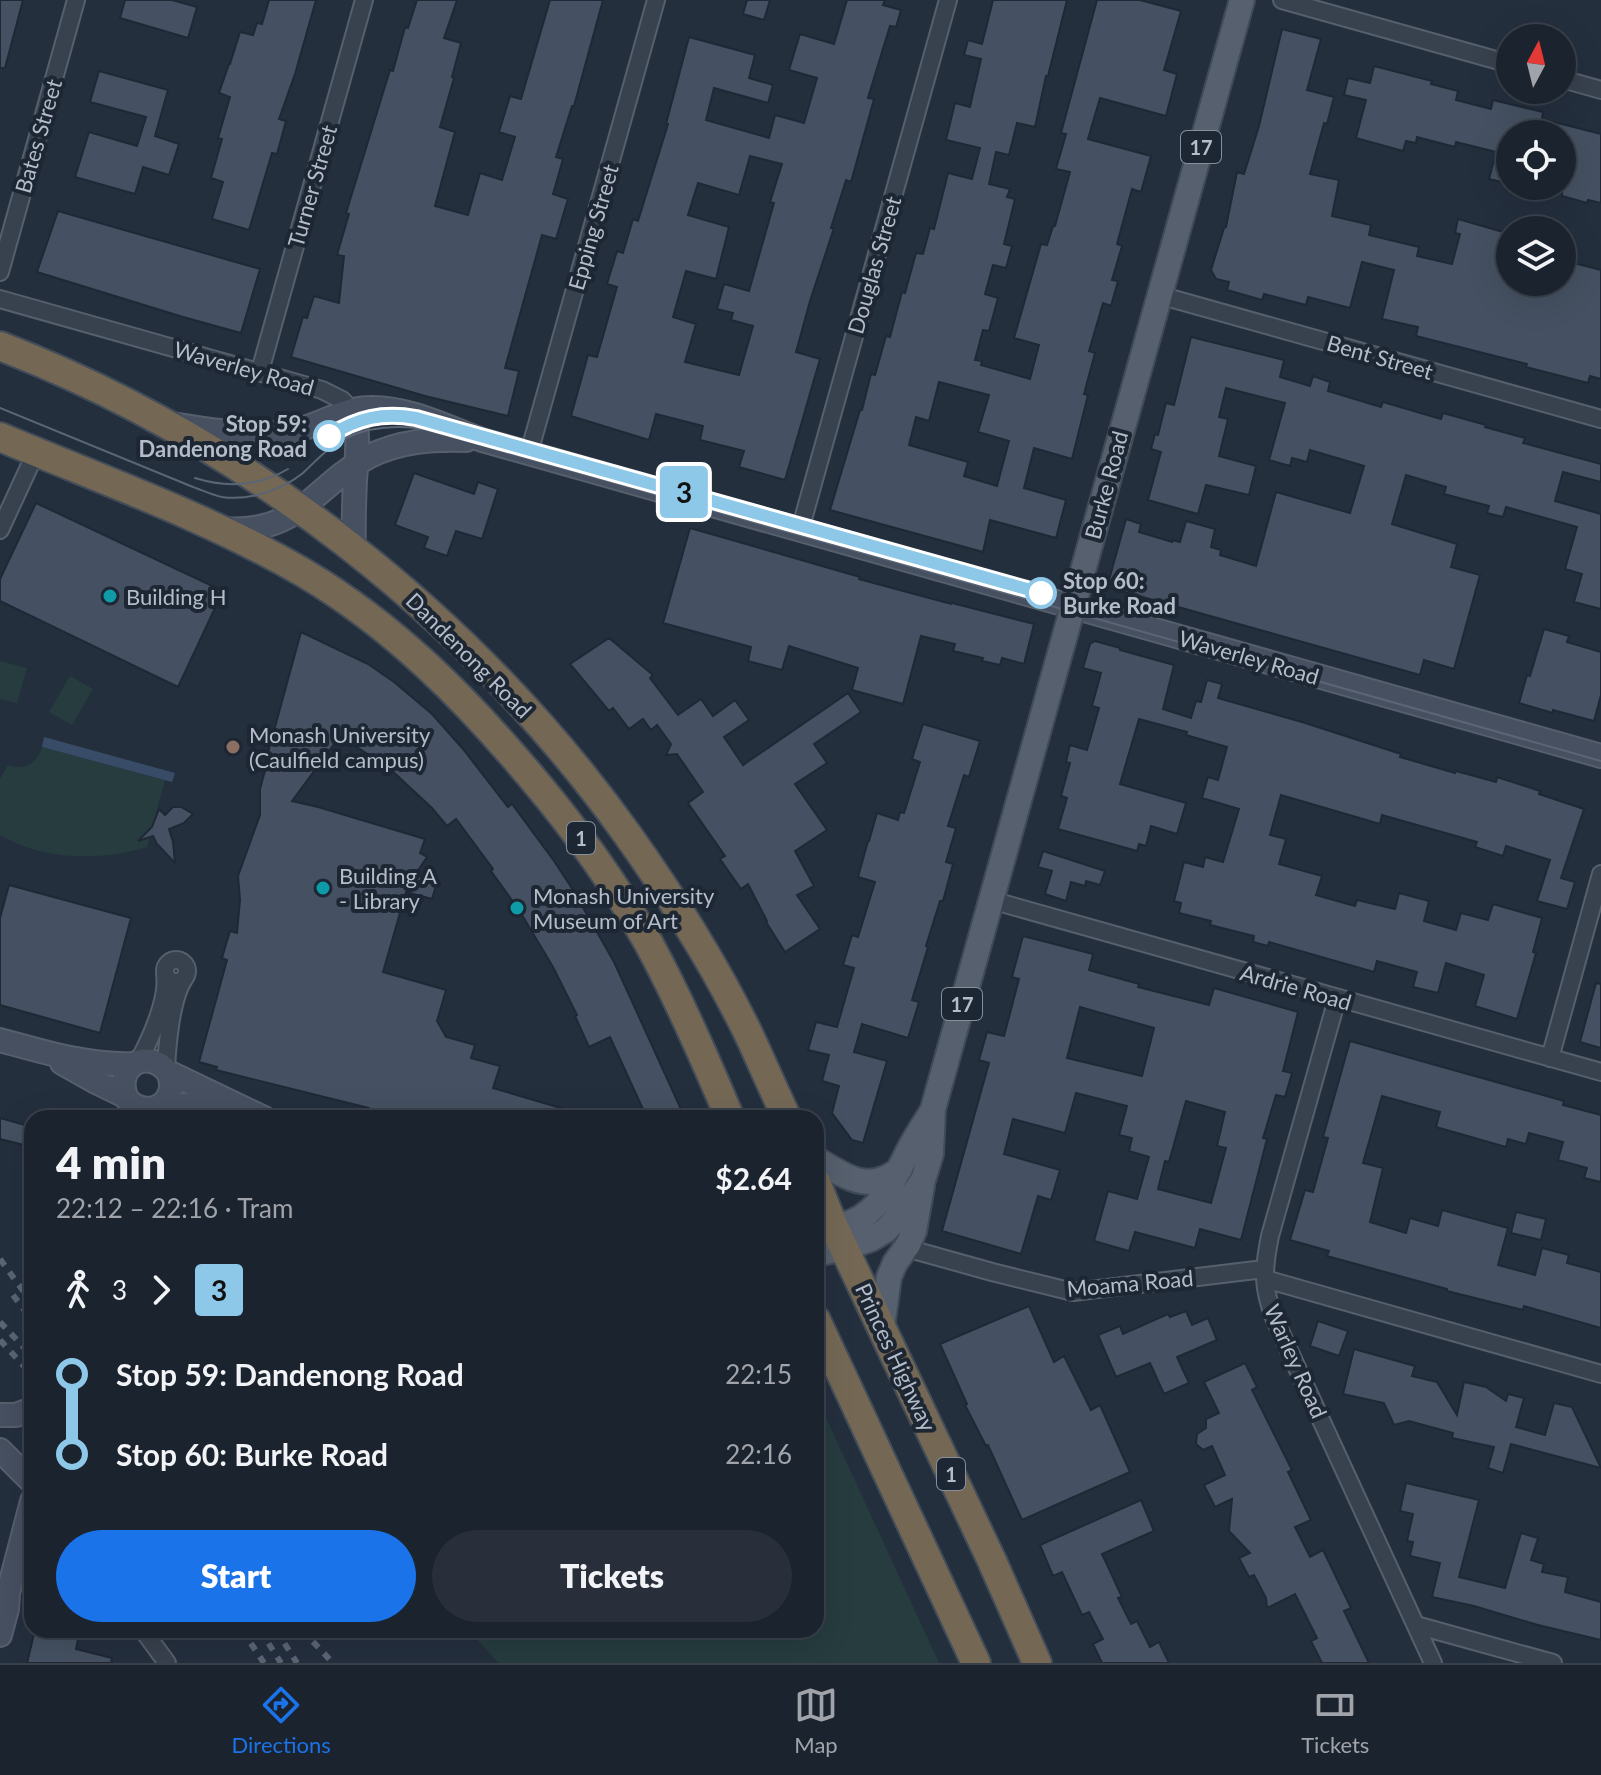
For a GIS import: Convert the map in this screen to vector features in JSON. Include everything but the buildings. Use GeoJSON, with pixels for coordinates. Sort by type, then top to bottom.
{"type":"FeatureCollection","features":[{"type":"Feature","properties":{"kind":"highway","name":"Dandenong Road"},"geometry":{"type":"LineString","coordinates":[[0,346],[83,382],[235,465],[354,550],[420,605],[490,672],[566,755],[670,897],[720,980],[783,1110]]}},
{"type":"Feature","properties":{"kind":"highway","name":"Dandenong Road"},"geometry":{"type":"LineString","coordinates":[[0,437],[258,548],[306,574],[361,611],[430,668],[511,753],[585,843],[641,931],[673,992],[726,1110]]}},
{"type":"Feature","properties":{"kind":"highway","name":"1"},"geometry":{"type":"LineString","coordinates":[[824,1209],[831,1233]]}},
{"type":"Feature","properties":{"kind":"highway","name":"Princes Highway"},"geometry":{"type":"LineString","coordinates":[[831,1233],[882,1327],[1037,1663]]}},
{"type":"Feature","properties":{"kind":"highway"},"geometry":{"type":"LineString","coordinates":[[824,1341],[976,1663]]}},
{"type":"Feature","properties":{"kind":"main road","name":"Burke Road"},"geometry":{"type":"LineString","coordinates":[[831,1233],[867,1213],[884,1195],[912,1174],[910,1148],[933,1109],[1242,0]]}},
{"type":"Feature","properties":{"kind":"main road","name":"Waverley Road"},"geometry":{"type":"LineString","coordinates":[[352,410],[384,409],[431,421],[482,440],[1601,756]]}},
{"type":"Feature","properties":{"kind":"main road"},"geometry":{"type":"LineString","coordinates":[[161,422],[269,434],[306,428],[352,410],[358,433],[354,550]]}},
{"type":"Feature","properties":{"kind":"main road","name":"Waverley Road"},"geometry":{"type":"LineString","coordinates":[[216,528],[260,528],[284,519],[300,510],[343,473],[385,450],[426,441],[482,440]]}},
{"type":"Feature","properties":{"kind":"main road"},"geometry":{"type":"LineString","coordinates":[[0,1040],[98,1064],[155,1062],[167,1071],[247,1110]]}},
{"type":"Feature","properties":{"kind":"main road"},"geometry":{"type":"LineString","coordinates":[[44,1052],[126,1104],[156,1110],[194,1105],[224,1110]]}},
{"type":"Feature","properties":{"kind":"main road"},"geometry":{"type":"LineString","coordinates":[[126,1104],[123,1078],[136,1063]]}},
{"type":"Feature","properties":{"kind":"main road"},"geometry":{"type":"LineString","coordinates":[[156,1110],[171,1090],[171,1077],[167,1071]]}},
{"type":"Feature","properties":{"kind":"main road"},"geometry":{"type":"LineString","coordinates":[[824,1163],[864,1182],[912,1174]]}},
{"type":"Feature","properties":{"kind":"main road","name":"17"},"geometry":{"type":"LineString","coordinates":[[882,1327],[889,1277],[914,1231],[912,1174]]}},
{"type":"Feature","properties":{"kind":"main road"},"geometry":{"type":"LineString","coordinates":[[0,1415],[24,1412]]}},
{"type":"Feature","properties":{"kind":"main road"},"geometry":{"type":"LineString","coordinates":[[0,1450],[24,1474]]}},
{"type":"Feature","properties":{"kind":"main road"},"geometry":{"type":"LineString","coordinates":[[0,1635],[24,1532]]}},
{"type":"Feature","properties":{"kind":"street","name":"Bates Street"},"geometry":{"type":"LineString","coordinates":[[0,272],[76,0]]}},
{"type":"Feature","properties":{"kind":"street","name":"Turner Street"},"geometry":{"type":"LineString","coordinates":[[260,371],[364,0]]}},
{"type":"Feature","properties":{"kind":"street","name":"Epping Street"},"geometry":{"type":"LineString","coordinates":[[529,453],[656,0]]}},
{"type":"Feature","properties":{"kind":"street","name":"Douglas Street"},"geometry":{"type":"LineString","coordinates":[[800,530],[948,0]]}},
{"type":"Feature","properties":{"kind":"street"},"geometry":{"type":"LineString","coordinates":[[1282,0],[1496,60]]}},
{"type":"Feature","properties":{"kind":"street"},"geometry":{"type":"LineString","coordinates":[[1576,83],[1601,90]]}},
{"type":"Feature","properties":{"kind":"street","name":"Bent Street"},"geometry":{"type":"LineString","coordinates":[[1159,295],[1601,419]]}},
{"type":"Feature","properties":{"kind":"street","name":"Waverley Road"},"geometry":{"type":"LineString","coordinates":[[0,299],[260,371],[337,396],[352,410]]}},
{"type":"Feature","properties":{"kind":"street"},"geometry":{"type":"LineString","coordinates":[[0,530],[36,452]]}},
{"type":"Feature","properties":{"kind":"street"},"geometry":{"type":"LineString","coordinates":[[1550,1058],[1601,874]]}},
{"type":"Feature","properties":{"kind":"street","name":"Ardrie Road"},"geometry":{"type":"LineString","coordinates":[[991,900],[1601,1072]]}},
{"type":"Feature","properties":{"kind":"street"},"geometry":{"type":"LineString","coordinates":[[136,1063],[154,1027],[164,995],[165,974],[172,982],[184,979],[178,991],[171,1026],[167,1071]]}},
{"type":"Feature","properties":{"kind":"street","name":"Warley Road"},"geometry":{"type":"LineString","coordinates":[[1337,999],[1270,1236],[1264,1274],[1266,1294],[1275,1320],[1433,1663]]}},
{"type":"Feature","properties":{"kind":"street","name":"Moama Road"},"geometry":{"type":"LineString","coordinates":[[906,1248],[1073,1292],[1264,1274],[1601,1374]]}},
{"type":"Feature","properties":{"kind":"street"},"geometry":{"type":"LineString","coordinates":[[1416,1625],[1553,1663]]}},
{"type":"Feature","properties":{"kind":"street"},"geometry":{"type":"LineString","coordinates":[[149,1638],[167,1663]]}},
{"type":"Feature","properties":{"kind":"green space"},"geometry":{"type":"Polygon","coordinates":[[[0,661],[27,668],[17,703],[0,699],[0,661]]]}},
{"type":"Feature","properties":{"kind":"green space"},"geometry":{"type":"Polygon","coordinates":[[[70,676],[93,689],[72,725],[49,712],[70,676]]]}},
{"type":"Feature","properties":{"kind":"green space"},"geometry":{"type":"Polygon","coordinates":[[[42,747],[165,780],[147,847],[110,855],[72,856],[35,850],[0,835],[0,779],[8,765],[20,767],[30,764],[42,747]]]}},
{"type":"Feature","properties":{"kind":"green space"},"geometry":{"type":"Polygon","coordinates":[[[824,1413],[939,1663],[499,1663],[476,1638],[824,1638],[824,1413]]]}},
{"type":"Feature","properties":{"kind":"water"},"geometry":{"type":"Polygon","coordinates":[[[44,737],[175,773],[172,782],[42,747],[44,737]]]}},
{"type":"Feature","properties":{"kind":"tram line"},"geometry":{"type":"LineString","coordinates":[[0,408],[193,487],[232,498],[254,496],[285,484],[303,473],[334,445],[355,434],[384,428],[424,429],[1601,761]]}},
{"type":"Feature","properties":{"kind":"tram line"},"geometry":{"type":"LineString","coordinates":[[335,433],[362,420],[391,415]]}},
{"type":"Feature","properties":{"kind":"tram line","name":"3"},"geometry":{"type":"LineString","coordinates":[[329,436],[365,418],[403,415],[1041,593]]}},
{"type":"Feature","properties":{"kind":"tram line"},"geometry":{"type":"LineString","coordinates":[[195,478],[243,484],[266,479],[288,469]]}},
{"type":"Feature","properties":{"kind":"railway"},"geometry":{"type":"LineString","coordinates":[[0,1259],[24,1292]]}},
{"type":"Feature","properties":{"kind":"railway"},"geometry":{"type":"LineString","coordinates":[[13,1295],[24,1309]]}},
{"type":"Feature","properties":{"kind":"railway"},"geometry":{"type":"LineString","coordinates":[[0,1322],[24,1348]]}},
{"type":"Feature","properties":{"kind":"railway"},"geometry":{"type":"LineString","coordinates":[[0,1340],[24,1366]]}},
{"type":"Feature","properties":{"kind":"railway"},"geometry":{"type":"LineString","coordinates":[[247,1638],[264,1663]]}},
{"type":"Feature","properties":{"kind":"railway"},"geometry":{"type":"LineString","coordinates":[[265,1638],[281,1663]]}},
{"type":"Feature","properties":{"kind":"railway"},"geometry":{"type":"LineString","coordinates":[[281,1638],[297,1663]]}},
{"type":"Feature","properties":{"kind":"railway"},"geometry":{"type":"LineString","coordinates":[[310,1638],[333,1663]]}},
{"type":"Feature","properties":{"kind":"place","name":"Stop 59: Dandenong Road"},"geometry":{"type":"Point","coordinates":[329,436]}},
{"type":"Feature","properties":{"kind":"place","name":"Stop 60: Burke Road"},"geometry":{"type":"Point","coordinates":[1041,593]}},
{"type":"Feature","properties":{"kind":"place","name":"Building H"},"geometry":{"type":"Point","coordinates":[110,596]}},
{"type":"Feature","properties":{"kind":"place","name":"Monash University (Caulfield campus)"},"geometry":{"type":"Point","coordinates":[233,747]}},
{"type":"Feature","properties":{"kind":"place","name":"Building A - Library"},"geometry":{"type":"Point","coordinates":[323,888]}},
{"type":"Feature","properties":{"kind":"place","name":"Monash University Museum of Art"},"geometry":{"type":"Point","coordinates":[517,908]}}]}
